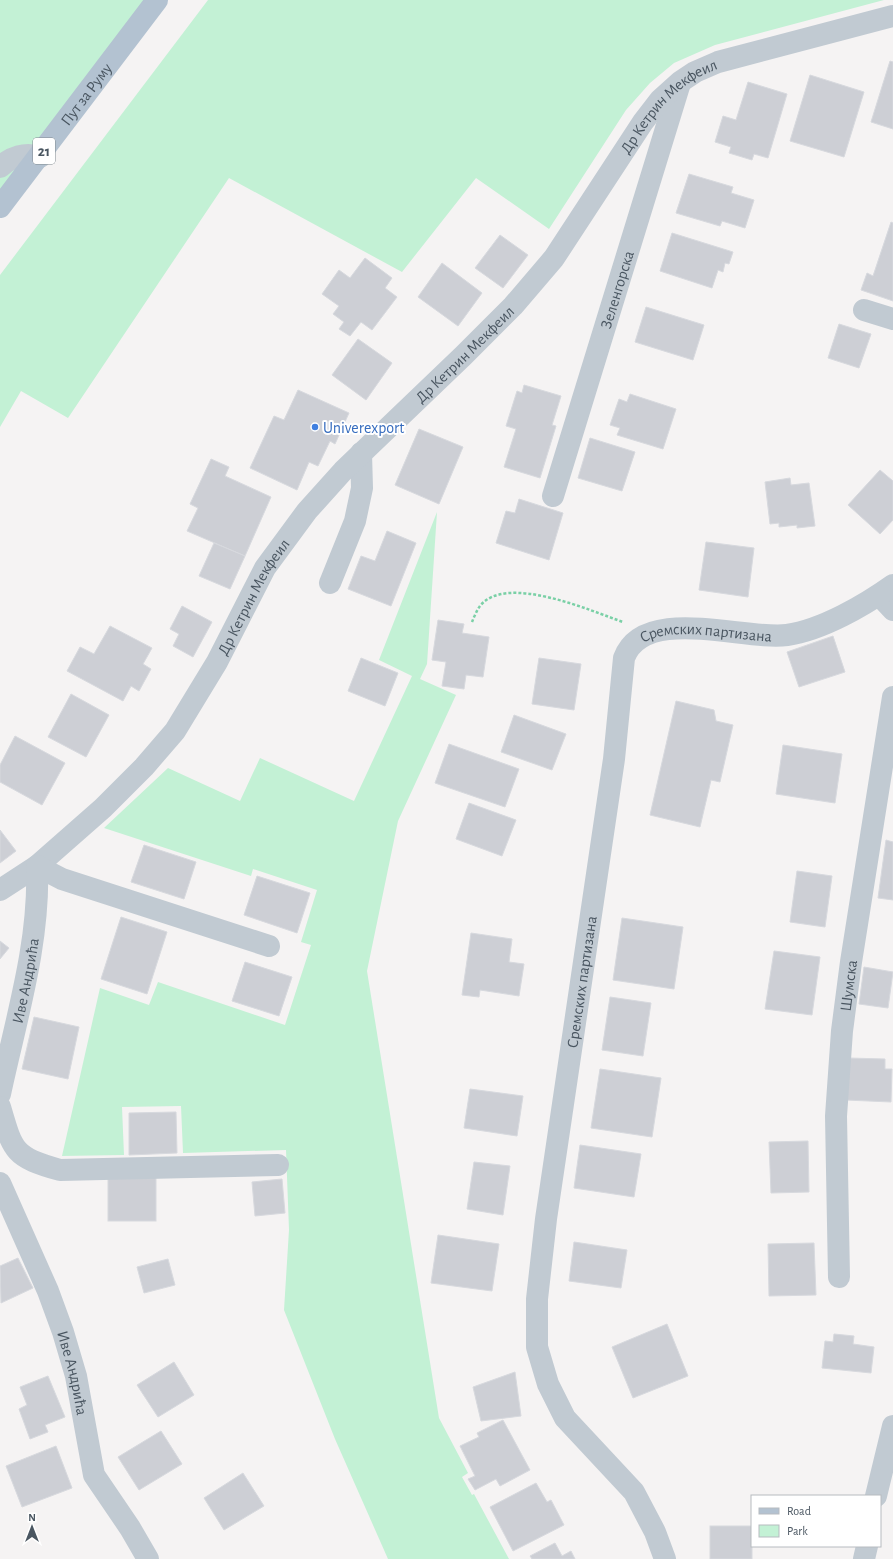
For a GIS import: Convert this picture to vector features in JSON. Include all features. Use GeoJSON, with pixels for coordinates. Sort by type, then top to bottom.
{"type":"FeatureCollection","features":[{"type":"Feature","properties":{"kind":"main road","name":"Пут за Руму"},"geometry":{"type":"LineString","coordinates":[[0,207],[40,157],[157,0]]}},
{"type":"Feature","properties":{"kind":"street","name":"Др Кетрин Мекфеил"},"geometry":{"type":"LineString","coordinates":[[0,890],[37,866],[103,808],[144,767],[175,731],[217,662],[265,568],[307,511],[361,453],[463,356],[512,306],[554,258],[643,122],[660,100],[680,82],[695,72],[718,62],[893,16]]}},
{"type":"Feature","properties":{"kind":"street","name":"Зеленгорска"},"geometry":{"type":"LineString","coordinates":[[553,496],[680,82]]}},
{"type":"Feature","properties":{"kind":"street"},"geometry":{"type":"LineString","coordinates":[[0,167],[13,158],[25,155],[40,157]]}},
{"type":"Feature","properties":{"kind":"street"},"geometry":{"type":"LineString","coordinates":[[864,310],[893,319]]}},
{"type":"Feature","properties":{"kind":"street"},"geometry":{"type":"LineString","coordinates":[[330,583],[355,521],[362,488],[361,453]]}},
{"type":"Feature","properties":{"kind":"street","name":"Сремских партизана"},"geometry":{"type":"LineString","coordinates":[[665,1559],[655,1532],[634,1492],[565,1418],[548,1384],[537,1347],[537,1298],[546,1219],[614,759],[623,665],[626,653],[632,644],[638,639],[656,632],[693,627],[767,636],[788,635],[808,630],[888,597]]}},
{"type":"Feature","properties":{"kind":"street","name":"Шумска"},"geometry":{"type":"LineString","coordinates":[[840,1277],[836,1116],[842,1031],[851,962],[893,697]]}},
{"type":"Feature","properties":{"kind":"street"},"geometry":{"type":"LineString","coordinates":[[37,866],[62,879],[269,946]]}},
{"type":"Feature","properties":{"kind":"street","name":"Иве Андрића"},"geometry":{"type":"LineString","coordinates":[[0,1094],[33,940],[37,913],[37,866]]}},
{"type":"Feature","properties":{"kind":"street"},"geometry":{"type":"LineString","coordinates":[[0,1107],[8,1137],[15,1149],[32,1162],[60,1170],[278,1165]]}},
{"type":"Feature","properties":{"kind":"street","name":"Иве Андрића"},"geometry":{"type":"LineString","coordinates":[[0,1183],[48,1291],[64,1332],[76,1376],[94,1475],[130,1528],[148,1559]]}},
{"type":"Feature","properties":{"kind":"street"},"geometry":{"type":"LineString","coordinates":[[876,1495],[893,1426]]}},
{"type":"Feature","properties":{"kind":"street"},"geometry":{"type":"LineString","coordinates":[[864,1559],[867,1547]]}},
{"type":"Feature","properties":{"kind":"path"},"geometry":{"type":"LineString","coordinates":[[472,622],[480,606],[500,594],[536,594],[656,632]]}},
{"type":"Feature","properties":{"kind":"green space"},"geometry":{"type":"Polygon","coordinates":[[[0,0],[151,0],[0,198],[0,0]]]}},
{"type":"Feature","properties":{"kind":"green space"},"geometry":{"type":"Polygon","coordinates":[[[208,0],[884,0],[715,45],[674,63],[650,83],[626,110],[549,229],[476,178],[402,272],[229,178],[68,418],[21,391],[0,427],[0,275],[208,0]]]}},
{"type":"Feature","properties":{"kind":"green space"},"geometry":{"type":"Polygon","coordinates":[[[437,512],[427,664],[420,679],[456,695],[398,821],[367,971],[439,1418],[468,1473],[462,1477],[472,1495],[474,1494],[509,1559],[388,1559],[335,1439],[284,1310],[289,1230],[286,1150],[183,1153],[181,1106],[122,1107],[124,1155],[62,1156],[100,988],[149,1005],[158,982],[285,1025],[311,945],[301,942],[317,890],[253,869],[251,876],[104,828],[168,768],[240,801],[260,758],[354,801],[412,676],[379,660],[437,512]]]}},
{"type":"Feature","properties":{"kind":"building"},"geometry":{"type":"Polygon","coordinates":[[[890,61],[893,62],[893,129],[871,122],[890,61]]]}},
{"type":"Feature","properties":{"kind":"building"},"geometry":{"type":"Polygon","coordinates":[[[810,75],[864,92],[844,157],[790,141],[810,75]]]}},
{"type":"Feature","properties":{"kind":"building"},"geometry":{"type":"Polygon","coordinates":[[[748,82],[787,94],[768,158],[754,154],[752,160],[729,153],[731,147],[715,142],[723,116],[736,120],[748,82]]]}},
{"type":"Feature","properties":{"kind":"building"},"geometry":{"type":"Polygon","coordinates":[[[689,174],[733,187],[731,193],[754,200],[745,228],[722,221],[720,226],[676,213],[689,174]]]}},
{"type":"Feature","properties":{"kind":"building"},"geometry":{"type":"Polygon","coordinates":[[[891,222],[893,223],[893,301],[861,290],[867,273],[873,276],[891,222]]]}},
{"type":"Feature","properties":{"kind":"building"},"geometry":{"type":"Polygon","coordinates":[[[672,233],[733,252],[729,264],[725,263],[723,272],[718,270],[712,288],[660,271],[672,233]]]}},
{"type":"Feature","properties":{"kind":"building"},"geometry":{"type":"Polygon","coordinates":[[[500,235],[528,255],[503,288],[475,268],[500,235]]]}},
{"type":"Feature","properties":{"kind":"building"},"geometry":{"type":"Polygon","coordinates":[[[365,258],[392,278],[385,288],[397,297],[372,330],[361,322],[350,336],[339,329],[344,322],[333,314],[339,306],[322,294],[339,270],[350,278],[365,258]]]}},
{"type":"Feature","properties":{"kind":"building"},"geometry":{"type":"Polygon","coordinates":[[[442,263],[482,293],[458,326],[418,297],[442,263]]]}},
{"type":"Feature","properties":{"kind":"building"},"geometry":{"type":"Polygon","coordinates":[[[646,307],[704,325],[693,360],[635,342],[646,307]]]}},
{"type":"Feature","properties":{"kind":"building"},"geometry":{"type":"Polygon","coordinates":[[[839,324],[871,334],[859,368],[828,358],[839,324]]]}},
{"type":"Feature","properties":{"kind":"building"},"geometry":{"type":"Polygon","coordinates":[[[358,339],[392,363],[366,400],[332,375],[358,339]]]}},
{"type":"Feature","properties":{"kind":"building"},"geometry":{"type":"Polygon","coordinates":[[[524,385],[561,396],[552,425],[556,426],[540,478],[504,467],[516,429],[506,426],[517,391],[522,393],[524,385]]]}},
{"type":"Feature","properties":{"kind":"building"},"geometry":{"type":"Polygon","coordinates":[[[298,390],[349,413],[335,444],[330,441],[318,466],[309,462],[297,490],[250,468],[274,416],[284,420],[298,390]]]}},
{"type":"Feature","properties":{"kind":"building"},"geometry":{"type":"Polygon","coordinates":[[[630,394],[676,409],[663,449],[617,435],[620,428],[610,425],[619,399],[627,402],[630,394]]]}},
{"type":"Feature","properties":{"kind":"building"},"geometry":{"type":"Polygon","coordinates":[[[419,429],[463,447],[439,504],[395,485],[419,429]]]}},
{"type":"Feature","properties":{"kind":"building"},"geometry":{"type":"Polygon","coordinates":[[[590,438],[635,452],[622,491],[578,478],[590,438]]]}},
{"type":"Feature","properties":{"kind":"building"},"geometry":{"type":"Polygon","coordinates":[[[211,459],[229,467],[225,476],[271,497],[245,556],[187,531],[198,508],[190,504],[211,459]]]}},
{"type":"Feature","properties":{"kind":"building"},"geometry":{"type":"Polygon","coordinates":[[[880,470],[893,481],[893,520],[880,534],[848,505],[880,470]]]}},
{"type":"Feature","properties":{"kind":"building"},"geometry":{"type":"Polygon","coordinates":[[[790,478],[791,485],[809,483],[815,526],[797,528],[797,525],[779,527],[779,523],[770,524],[765,482],[790,478]]]}},
{"type":"Feature","properties":{"kind":"building"},"geometry":{"type":"Polygon","coordinates":[[[519,499],[563,513],[549,560],[496,543],[506,511],[515,513],[519,499]]]}},
{"type":"Feature","properties":{"kind":"building"},"geometry":{"type":"Polygon","coordinates":[[[387,531],[416,543],[391,606],[348,589],[361,556],[375,561],[387,531]]]}},
{"type":"Feature","properties":{"kind":"building"},"geometry":{"type":"Polygon","coordinates":[[[706,542],[754,548],[748,597],[699,590],[706,542]]]}},
{"type":"Feature","properties":{"kind":"building"},"geometry":{"type":"Polygon","coordinates":[[[214,543],[245,556],[230,589],[199,576],[214,543]]]}},
{"type":"Feature","properties":{"kind":"building"},"geometry":{"type":"Polygon","coordinates":[[[182,606],[212,622],[193,657],[173,646],[179,634],[170,629],[182,606]]]}},
{"type":"Feature","properties":{"kind":"building"},"geometry":{"type":"Polygon","coordinates":[[[438,620],[464,624],[462,633],[489,637],[483,677],[466,675],[464,689],[442,686],[446,662],[432,660],[438,620]]]}},
{"type":"Feature","properties":{"kind":"building"},"geometry":{"type":"Polygon","coordinates":[[[110,626],[152,648],[143,664],[151,669],[139,691],[131,686],[123,701],[67,671],[80,647],[94,654],[110,626]]]}},
{"type":"Feature","properties":{"kind":"building"},"geometry":{"type":"Polygon","coordinates":[[[833,636],[845,672],[799,687],[787,652],[833,636]]]}},
{"type":"Feature","properties":{"kind":"building"},"geometry":{"type":"Polygon","coordinates":[[[361,658],[398,673],[385,706],[348,691],[361,658]]]}},
{"type":"Feature","properties":{"kind":"building"},"geometry":{"type":"Polygon","coordinates":[[[539,658],[581,664],[574,710],[532,704],[539,658]]]}},
{"type":"Feature","properties":{"kind":"building"},"geometry":{"type":"Polygon","coordinates":[[[71,694],[109,715],[86,757],[48,737],[71,694]]]}},
{"type":"Feature","properties":{"kind":"building"},"geometry":{"type":"Polygon","coordinates":[[[676,701],[714,710],[716,721],[733,725],[720,782],[711,780],[700,827],[650,815],[676,701]]]}},
{"type":"Feature","properties":{"kind":"building"},"geometry":{"type":"Polygon","coordinates":[[[514,715],[566,734],[552,770],[501,752],[514,715]]]}},
{"type":"Feature","properties":{"kind":"building"},"geometry":{"type":"Polygon","coordinates":[[[15,736],[65,763],[42,805],[0,782],[0,765],[15,736]]]}},
{"type":"Feature","properties":{"kind":"building"},"geometry":{"type":"Polygon","coordinates":[[[449,744],[519,769],[505,807],[435,783],[449,744]]]}},
{"type":"Feature","properties":{"kind":"building"},"geometry":{"type":"Polygon","coordinates":[[[783,745],[842,754],[835,803],[776,794],[783,745]]]}},
{"type":"Feature","properties":{"kind":"building"},"geometry":{"type":"Polygon","coordinates":[[[469,803],[516,820],[502,856],[456,839],[469,803]]]}},
{"type":"Feature","properties":{"kind":"building"},"geometry":{"type":"Polygon","coordinates":[[[0,830],[16,851],[0,863],[0,830]]]}},
{"type":"Feature","properties":{"kind":"building"},"geometry":{"type":"Polygon","coordinates":[[[886,840],[893,842],[893,900],[878,898],[886,840]]]}},
{"type":"Feature","properties":{"kind":"building"},"geometry":{"type":"Polygon","coordinates":[[[144,845],[196,862],[184,899],[131,882],[144,845]]]}},
{"type":"Feature","properties":{"kind":"building"},"geometry":{"type":"Polygon","coordinates":[[[797,871],[832,876],[825,927],[790,922],[797,871]]]}},
{"type":"Feature","properties":{"kind":"building"},"geometry":{"type":"Polygon","coordinates":[[[257,876],[310,893],[297,933],[244,915],[257,876]]]}},
{"type":"Feature","properties":{"kind":"building"},"geometry":{"type":"Polygon","coordinates":[[[121,917],[167,932],[147,994],[101,979],[121,917]]]}},
{"type":"Feature","properties":{"kind":"building"},"geometry":{"type":"Polygon","coordinates":[[[622,918],[683,927],[674,989],[613,980],[622,918]]]}},
{"type":"Feature","properties":{"kind":"building"},"geometry":{"type":"Polygon","coordinates":[[[471,933],[512,939],[509,962],[524,964],[519,996],[480,990],[479,997],[462,995],[471,933]]]}},
{"type":"Feature","properties":{"kind":"building"},"geometry":{"type":"Polygon","coordinates":[[[0,941],[9,948],[0,959],[0,941]]]}},
{"type":"Feature","properties":{"kind":"building"},"geometry":{"type":"Polygon","coordinates":[[[774,951],[820,957],[812,1015],[765,1009],[774,951]]]}},
{"type":"Feature","properties":{"kind":"building"},"geometry":{"type":"Polygon","coordinates":[[[245,962],[292,977],[279,1016],[232,1001],[245,962]]]}},
{"type":"Feature","properties":{"kind":"building"},"geometry":{"type":"Polygon","coordinates":[[[864,967],[893,972],[888,1008],[859,1004],[864,967]]]}},
{"type":"Feature","properties":{"kind":"building"},"geometry":{"type":"Polygon","coordinates":[[[610,997],[651,1003],[643,1056],[602,1050],[610,997]]]}},
{"type":"Feature","properties":{"kind":"building"},"geometry":{"type":"Polygon","coordinates":[[[34,1017],[79,1027],[68,1079],[22,1069],[34,1017]]]}},
{"type":"Feature","properties":{"kind":"building"},"geometry":{"type":"Polygon","coordinates":[[[848,1058],[885,1059],[885,1069],[892,1069],[891,1102],[846,1100],[848,1058]]]}},
{"type":"Feature","properties":{"kind":"building"},"geometry":{"type":"Polygon","coordinates":[[[600,1069],[661,1078],[652,1137],[591,1128],[600,1069]]]}},
{"type":"Feature","properties":{"kind":"building"},"geometry":{"type":"Polygon","coordinates":[[[470,1089],[523,1096],[517,1136],[464,1128],[470,1089]]]}},
{"type":"Feature","properties":{"kind":"building"},"geometry":{"type":"Polygon","coordinates":[[[176,1112],[177,1153],[129,1155],[129,1113],[176,1112]]]}},
{"type":"Feature","properties":{"kind":"building"},"geometry":{"type":"Polygon","coordinates":[[[808,1141],[809,1192],[771,1193],[769,1142],[808,1141]]]}},
{"type":"Feature","properties":{"kind":"building"},"geometry":{"type":"Polygon","coordinates":[[[580,1145],[641,1154],[634,1197],[574,1188],[580,1145]]]}},
{"type":"Feature","properties":{"kind":"building"},"geometry":{"type":"Polygon","coordinates":[[[474,1162],[510,1166],[503,1215],[467,1209],[474,1162]]]}},
{"type":"Feature","properties":{"kind":"building"},"geometry":{"type":"Polygon","coordinates":[[[108,1177],[156,1177],[156,1221],[108,1221],[108,1177]]]}},
{"type":"Feature","properties":{"kind":"building"},"geometry":{"type":"Polygon","coordinates":[[[282,1179],[285,1213],[255,1216],[252,1182],[282,1179]]]}},
{"type":"Feature","properties":{"kind":"building"},"geometry":{"type":"Polygon","coordinates":[[[438,1235],[499,1244],[492,1291],[431,1283],[438,1235]]]}},
{"type":"Feature","properties":{"kind":"building"},"geometry":{"type":"Polygon","coordinates":[[[574,1242],[627,1250],[621,1288],[569,1281],[574,1242]]]}},
{"type":"Feature","properties":{"kind":"building"},"geometry":{"type":"Polygon","coordinates":[[[814,1243],[816,1295],[769,1296],[768,1244],[814,1243]]]}},
{"type":"Feature","properties":{"kind":"building"},"geometry":{"type":"Polygon","coordinates":[[[18,1258],[33,1288],[1,1303],[0,1266],[18,1258]]]}},
{"type":"Feature","properties":{"kind":"building"},"geometry":{"type":"Polygon","coordinates":[[[168,1259],[175,1285],[144,1293],[137,1267],[168,1259]]]}},
{"type":"Feature","properties":{"kind":"building"},"geometry":{"type":"Polygon","coordinates":[[[667,1324],[688,1376],[633,1398],[612,1347],[667,1324]]]}},
{"type":"Feature","properties":{"kind":"building"},"geometry":{"type":"Polygon","coordinates":[[[834,1334],[854,1336],[853,1344],[874,1347],[871,1373],[822,1368],[825,1341],[833,1342],[834,1334]]]}},
{"type":"Feature","properties":{"kind":"building"},"geometry":{"type":"Polygon","coordinates":[[[174,1362],[194,1395],[158,1417],[137,1385],[174,1362]]]}},
{"type":"Feature","properties":{"kind":"building"},"geometry":{"type":"Polygon","coordinates":[[[515,1372],[521,1416],[481,1421],[473,1387],[515,1372]]]}},
{"type":"Feature","properties":{"kind":"building"},"geometry":{"type":"Polygon","coordinates":[[[48,1376],[65,1417],[45,1425],[48,1432],[30,1439],[19,1409],[27,1405],[20,1387],[48,1376]]]}},
{"type":"Feature","properties":{"kind":"building"},"geometry":{"type":"Polygon","coordinates":[[[503,1420],[530,1470],[500,1486],[496,1479],[475,1490],[468,1479],[475,1476],[460,1446],[479,1437],[477,1433],[503,1420]]]}},
{"type":"Feature","properties":{"kind":"building"},"geometry":{"type":"Polygon","coordinates":[[[161,1431],[182,1464],[139,1490],[118,1457],[161,1431]]]}},
{"type":"Feature","properties":{"kind":"building"},"geometry":{"type":"Polygon","coordinates":[[[56,1446],[72,1488],[22,1507],[6,1466],[56,1446]]]}},
{"type":"Feature","properties":{"kind":"building"},"geometry":{"type":"Polygon","coordinates":[[[243,1473],[264,1506],[224,1530],[204,1498],[243,1473]]]}},
{"type":"Feature","properties":{"kind":"building"},"geometry":{"type":"Polygon","coordinates":[[[536,1483],[547,1502],[551,1500],[564,1525],[513,1551],[490,1507],[536,1483]]]}},
{"type":"Feature","properties":{"kind":"building"},"geometry":{"type":"Polygon","coordinates":[[[710,1526],[751,1526],[752,1559],[710,1559],[710,1526]]]}},
{"type":"Feature","properties":{"kind":"building"},"geometry":{"type":"Polygon","coordinates":[[[555,1543],[562,1556],[571,1551],[575,1559],[532,1559],[530,1556],[555,1543]]]}},
{"type":"Feature","properties":{"kind":"place","name":"Univerexport"},"geometry":{"type":"Point","coordinates":[315,427]}}]}
